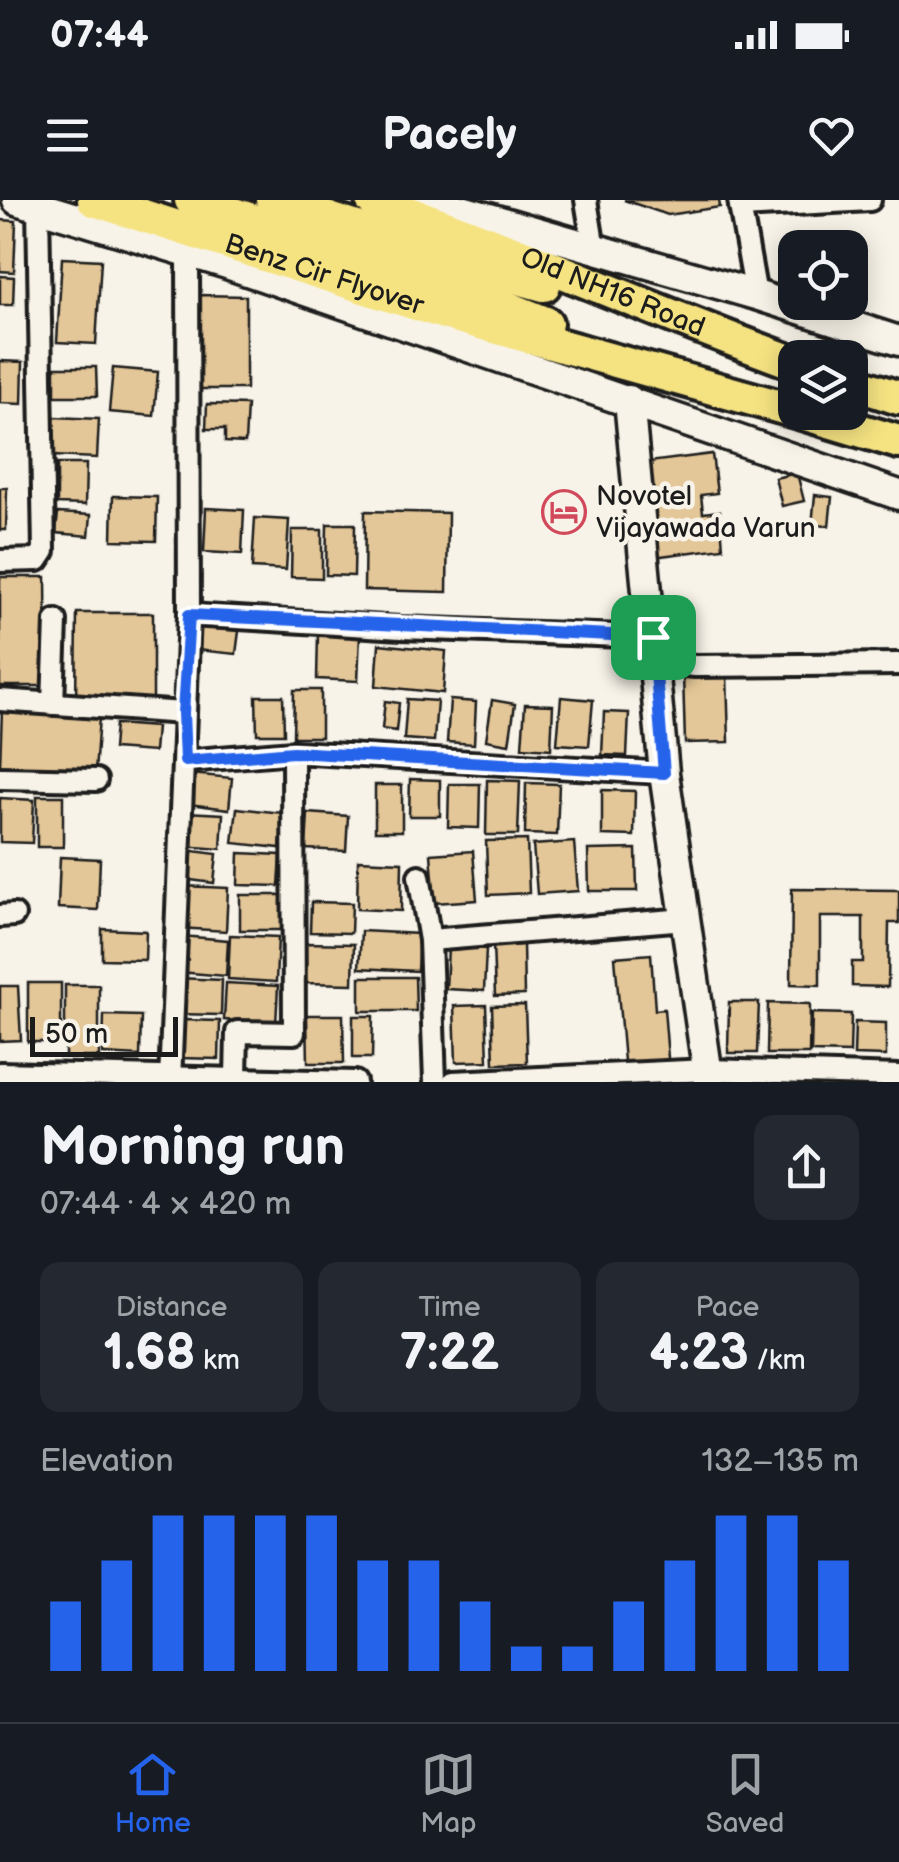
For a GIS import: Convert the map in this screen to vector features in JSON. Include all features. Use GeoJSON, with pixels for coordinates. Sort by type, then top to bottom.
{"type":"FeatureCollection","features":[{"type":"Feature","properties":{"kind":"main road","name":"Benz Cir Flyover"},"geometry":{"type":"LineString","coordinates":[[94,200],[444,314]]}},
{"type":"Feature","properties":{"kind":"main road"},"geometry":{"type":"LineString","coordinates":[[191,200],[443,282],[699,383]]}},
{"type":"Feature","properties":{"kind":"main road"},"geometry":{"type":"LineString","coordinates":[[272,200],[457,260],[690,326]]}},
{"type":"Feature","properties":{"kind":"main road"},"geometry":{"type":"LineString","coordinates":[[372,200],[430,210]]}},
{"type":"Feature","properties":{"kind":"main road","name":"Old NH16 Road"},"geometry":{"type":"LineString","coordinates":[[430,210],[690,326],[778,357]]}},
{"type":"Feature","properties":{"kind":"main road","name":"Old NH16 Road"},"geometry":{"type":"LineString","coordinates":[[444,314],[778,406]]}},
{"type":"Feature","properties":{"kind":"main road"},"geometry":{"type":"LineString","coordinates":[[868,388],[899,398]]}},
{"type":"Feature","properties":{"kind":"main road","name":"Old NH16 Road"},"geometry":{"type":"LineString","coordinates":[[858,430],[899,442]]}},
{"type":"Feature","properties":{"kind":"street"},"geometry":{"type":"LineString","coordinates":[[586,200],[594,249]]}},
{"type":"Feature","properties":{"kind":"street"},"geometry":{"type":"LineString","coordinates":[[756,295],[740,204],[870,200]]}},
{"type":"Feature","properties":{"kind":"street"},"geometry":{"type":"LineString","coordinates":[[0,562],[31,562],[44,552],[28,203],[188,252],[899,495]]}},
{"type":"Feature","properties":{"kind":"street"},"geometry":{"type":"LineString","coordinates":[[430,210],[594,249],[899,341]]}},
{"type":"Feature","properties":{"kind":"street"},"geometry":{"type":"LineString","coordinates":[[170,1079],[189,615],[188,252]]}},
{"type":"Feature","properties":{"kind":"street"},"geometry":{"type":"LineString","coordinates":[[628,400],[664,773],[709,1076]]}},
{"type":"Feature","properties":{"kind":"street"},"geometry":{"type":"LineString","coordinates":[[189,615],[654,650],[695,666],[899,664]]}},
{"type":"Feature","properties":{"kind":"street"},"geometry":{"type":"LineString","coordinates":[[53,704],[56,621]]}},
{"type":"Feature","properties":{"kind":"street"},"geometry":{"type":"LineString","coordinates":[[0,700],[183,713]]}},
{"type":"Feature","properties":{"kind":"street"},"geometry":{"type":"LineString","coordinates":[[185,761],[293,752],[664,773]]}},
{"type":"Feature","properties":{"kind":"street"},"geometry":{"type":"LineString","coordinates":[[236,1077],[237,1032],[294,1033],[293,752]]}},
{"type":"Feature","properties":{"kind":"street"},"geometry":{"type":"LineString","coordinates":[[0,778],[96,780]]}},
{"type":"Feature","properties":{"kind":"street"},"geometry":{"type":"LineString","coordinates":[[418,876],[430,940],[434,1082]]}},
{"type":"Feature","properties":{"kind":"street"},"geometry":{"type":"LineString","coordinates":[[430,940],[686,919]]}},
{"type":"Feature","properties":{"kind":"street"},"geometry":{"type":"LineString","coordinates":[[0,1074],[355,1082]]}},
{"type":"Feature","properties":{"kind":"street"},"geometry":{"type":"LineString","coordinates":[[453,1082],[899,1076]]}},
{"type":"Feature","properties":{"kind":"building"},"geometry":{"type":"Polygon","coordinates":[[[624,200],[719,200],[720,207],[668,215],[624,200]]]}},
{"type":"Feature","properties":{"kind":"building"},"geometry":{"type":"Polygon","coordinates":[[[0,220],[16,221],[14,272],[0,271],[0,220]]]}},
{"type":"Feature","properties":{"kind":"building"},"geometry":{"type":"Polygon","coordinates":[[[62,258],[101,260],[96,344],[57,342],[62,258]]]}},
{"type":"Feature","properties":{"kind":"building"},"geometry":{"type":"Polygon","coordinates":[[[0,276],[14,277],[13,305],[0,305],[0,276]]]}},
{"type":"Feature","properties":{"kind":"building"},"geometry":{"type":"Polygon","coordinates":[[[197,295],[246,296],[246,389],[197,389],[197,295]]]}},
{"type":"Feature","properties":{"kind":"building"},"geometry":{"type":"Polygon","coordinates":[[[0,361],[23,362],[22,404],[0,403],[0,361]]]}},
{"type":"Feature","properties":{"kind":"building"},"geometry":{"type":"Polygon","coordinates":[[[55,367],[96,367],[97,396],[55,396],[55,367]]]}},
{"type":"Feature","properties":{"kind":"building"},"geometry":{"type":"Polygon","coordinates":[[[113,368],[158,372],[154,416],[109,412],[113,368]]]}},
{"type":"Feature","properties":{"kind":"building"},"geometry":{"type":"Polygon","coordinates":[[[207,404],[247,405],[245,443],[225,442],[225,429],[206,429],[207,404]]]}},
{"type":"Feature","properties":{"kind":"building"},"geometry":{"type":"Polygon","coordinates":[[[54,417],[99,419],[97,458],[52,456],[54,417]]]}},
{"type":"Feature","properties":{"kind":"building"},"geometry":{"type":"Polygon","coordinates":[[[712,454],[717,493],[701,495],[703,513],[720,511],[723,548],[653,557],[641,463],[712,454]]]}},
{"type":"Feature","properties":{"kind":"building"},"geometry":{"type":"Polygon","coordinates":[[[57,464],[86,464],[85,505],[57,504],[57,464]]]}},
{"type":"Feature","properties":{"kind":"building"},"geometry":{"type":"Polygon","coordinates":[[[797,473],[804,501],[782,506],[775,478],[797,473]]]}},
{"type":"Feature","properties":{"kind":"building"},"geometry":{"type":"Polygon","coordinates":[[[0,488],[7,488],[6,530],[0,530],[0,488]]]}},
{"type":"Feature","properties":{"kind":"building"},"geometry":{"type":"Polygon","coordinates":[[[815,495],[832,497],[829,526],[812,525],[815,495]]]}},
{"type":"Feature","properties":{"kind":"building"},"geometry":{"type":"Polygon","coordinates":[[[113,496],[157,497],[156,541],[112,540],[113,496]]]}},
{"type":"Feature","properties":{"kind":"building"},"geometry":{"type":"Polygon","coordinates":[[[206,508],[244,510],[242,554],[204,552],[206,508]]]}},
{"type":"Feature","properties":{"kind":"building"},"geometry":{"type":"Polygon","coordinates":[[[365,511],[448,513],[447,592],[364,590],[365,511]]]}},
{"type":"Feature","properties":{"kind":"building"},"geometry":{"type":"Polygon","coordinates":[[[58,513],[91,515],[89,536],[56,533],[58,513]]]}},
{"type":"Feature","properties":{"kind":"building"},"geometry":{"type":"Polygon","coordinates":[[[255,518],[289,520],[286,570],[252,568],[255,518]]]}},
{"type":"Feature","properties":{"kind":"building"},"geometry":{"type":"Polygon","coordinates":[[[327,524],[355,524],[354,576],[326,575],[327,524]]]}},
{"type":"Feature","properties":{"kind":"building"},"geometry":{"type":"Polygon","coordinates":[[[292,530],[322,530],[322,578],[291,577],[292,530]]]}},
{"type":"Feature","properties":{"kind":"building"},"geometry":{"type":"Polygon","coordinates":[[[0,577],[46,577],[47,686],[0,686],[0,577]]]}},
{"type":"Feature","properties":{"kind":"building"},"geometry":{"type":"Polygon","coordinates":[[[77,613],[153,613],[153,703],[76,703],[77,613]]]}},
{"type":"Feature","properties":{"kind":"building"},"geometry":{"type":"Polygon","coordinates":[[[199,626],[239,631],[236,654],[196,650],[199,626]]]}},
{"type":"Feature","properties":{"kind":"building"},"geometry":{"type":"Polygon","coordinates":[[[318,633],[360,634],[358,681],[317,679],[318,633]]]}},
{"type":"Feature","properties":{"kind":"building"},"geometry":{"type":"Polygon","coordinates":[[[379,644],[446,651],[443,693],[376,686],[379,644]]]}},
{"type":"Feature","properties":{"kind":"building"},"geometry":{"type":"Polygon","coordinates":[[[727,674],[729,742],[685,743],[683,675],[727,674]]]}},
{"type":"Feature","properties":{"kind":"building"},"geometry":{"type":"Polygon","coordinates":[[[294,690],[321,690],[321,737],[293,737],[294,690]]]}},
{"type":"Feature","properties":{"kind":"building"},"geometry":{"type":"Polygon","coordinates":[[[256,696],[283,696],[284,734],[257,734],[256,696]]]}},
{"type":"Feature","properties":{"kind":"building"},"geometry":{"type":"Polygon","coordinates":[[[561,697],[593,700],[589,746],[557,744],[561,697]]]}},
{"type":"Feature","properties":{"kind":"building"},"geometry":{"type":"Polygon","coordinates":[[[407,699],[437,701],[434,741],[404,739],[407,699]]]}},
{"type":"Feature","properties":{"kind":"building"},"geometry":{"type":"Polygon","coordinates":[[[450,700],[476,702],[474,744],[447,742],[450,700]]]}},
{"type":"Feature","properties":{"kind":"building"},"geometry":{"type":"Polygon","coordinates":[[[492,700],[515,704],[509,744],[486,740],[492,700]]]}},
{"type":"Feature","properties":{"kind":"building"},"geometry":{"type":"Polygon","coordinates":[[[385,701],[399,703],[396,731],[382,729],[385,701]]]}},
{"type":"Feature","properties":{"kind":"building"},"geometry":{"type":"Polygon","coordinates":[[[525,704],[553,705],[551,749],[522,747],[525,704]]]}},
{"type":"Feature","properties":{"kind":"building"},"geometry":{"type":"Polygon","coordinates":[[[2,709],[99,717],[95,773],[0,766],[2,709]]]}},
{"type":"Feature","properties":{"kind":"building"},"geometry":{"type":"Polygon","coordinates":[[[604,712],[629,713],[627,756],[602,755],[604,712]]]}},
{"type":"Feature","properties":{"kind":"building"},"geometry":{"type":"Polygon","coordinates":[[[115,724],[156,727],[154,752],[113,749],[115,724]]]}},
{"type":"Feature","properties":{"kind":"building"},"geometry":{"type":"Polygon","coordinates":[[[191,774],[232,778],[229,809],[188,804],[191,774]]]}},
{"type":"Feature","properties":{"kind":"building"},"geometry":{"type":"Polygon","coordinates":[[[410,779],[440,780],[440,816],[409,816],[410,779]]]}},
{"type":"Feature","properties":{"kind":"building"},"geometry":{"type":"Polygon","coordinates":[[[487,780],[520,781],[518,835],[486,835],[487,780]]]}},
{"type":"Feature","properties":{"kind":"building"},"geometry":{"type":"Polygon","coordinates":[[[526,783],[559,784],[557,835],[525,834],[526,783]]]}},
{"type":"Feature","properties":{"kind":"building"},"geometry":{"type":"Polygon","coordinates":[[[449,784],[480,784],[479,828],[448,827],[449,784]]]}},
{"type":"Feature","properties":{"kind":"building"},"geometry":{"type":"Polygon","coordinates":[[[375,785],[402,785],[402,831],[375,831],[375,785]]]}},
{"type":"Feature","properties":{"kind":"building"},"geometry":{"type":"Polygon","coordinates":[[[602,790],[635,791],[634,836],[602,835],[602,790]]]}},
{"type":"Feature","properties":{"kind":"building"},"geometry":{"type":"Polygon","coordinates":[[[37,796],[63,796],[63,847],[37,847],[37,796]]]}},
{"type":"Feature","properties":{"kind":"building"},"geometry":{"type":"Polygon","coordinates":[[[0,798],[34,800],[32,843],[0,842],[0,798]]]}},
{"type":"Feature","properties":{"kind":"building"},"geometry":{"type":"Polygon","coordinates":[[[237,808],[283,813],[280,848],[233,843],[237,808]]]}},
{"type":"Feature","properties":{"kind":"building"},"geometry":{"type":"Polygon","coordinates":[[[185,812],[223,814],[221,849],[183,846],[185,812]]]}},
{"type":"Feature","properties":{"kind":"building"},"geometry":{"type":"Polygon","coordinates":[[[308,813],[348,816],[346,851],[306,849],[308,813]]]}},
{"type":"Feature","properties":{"kind":"building"},"geometry":{"type":"Polygon","coordinates":[[[527,840],[529,893],[488,895],[486,841],[527,840]]]}},
{"type":"Feature","properties":{"kind":"building"},"geometry":{"type":"Polygon","coordinates":[[[574,842],[578,891],[537,894],[533,845],[574,842]]]}},
{"type":"Feature","properties":{"kind":"building"},"geometry":{"type":"Polygon","coordinates":[[[636,849],[637,891],[589,891],[588,850],[636,849]]]}},
{"type":"Feature","properties":{"kind":"building"},"geometry":{"type":"Polygon","coordinates":[[[185,850],[217,854],[214,883],[182,879],[185,850]]]}},
{"type":"Feature","properties":{"kind":"building"},"geometry":{"type":"Polygon","coordinates":[[[473,851],[477,900],[435,903],[431,854],[473,851]]]}},
{"type":"Feature","properties":{"kind":"building"},"geometry":{"type":"Polygon","coordinates":[[[239,853],[281,855],[279,886],[238,885],[239,853]]]}},
{"type":"Feature","properties":{"kind":"building"},"geometry":{"type":"Polygon","coordinates":[[[60,857],[100,859],[98,910],[58,908],[60,857]]]}},
{"type":"Feature","properties":{"kind":"building"},"geometry":{"type":"Polygon","coordinates":[[[358,860],[402,862],[401,911],[357,909],[358,860]]]}},
{"type":"Feature","properties":{"kind":"building"},"geometry":{"type":"Polygon","coordinates":[[[182,886],[228,888],[226,931],[179,928],[182,886]]]}},
{"type":"Feature","properties":{"kind":"building"},"geometry":{"type":"Polygon","coordinates":[[[792,889],[899,890],[899,923],[889,923],[888,987],[852,986],[852,962],[863,962],[863,917],[820,917],[820,985],[791,984],[792,889]]]}},
{"type":"Feature","properties":{"kind":"building"},"geometry":{"type":"Polygon","coordinates":[[[240,895],[284,895],[284,930],[240,930],[240,895]]]}},
{"type":"Feature","properties":{"kind":"building"},"geometry":{"type":"Polygon","coordinates":[[[311,902],[352,903],[351,933],[310,932],[311,902]]]}},
{"type":"Feature","properties":{"kind":"building"},"geometry":{"type":"Polygon","coordinates":[[[102,929],[146,931],[145,960],[102,959],[102,929]]]}},
{"type":"Feature","properties":{"kind":"building"},"geometry":{"type":"Polygon","coordinates":[[[361,931],[419,934],[417,971],[359,968],[361,931]]]}},
{"type":"Feature","properties":{"kind":"building"},"geometry":{"type":"Polygon","coordinates":[[[230,935],[278,937],[276,982],[228,979],[230,935]]]}},
{"type":"Feature","properties":{"kind":"building"},"geometry":{"type":"Polygon","coordinates":[[[181,936],[228,940],[226,976],[179,972],[181,936]]]}},
{"type":"Feature","properties":{"kind":"building"},"geometry":{"type":"Polygon","coordinates":[[[305,943],[354,944],[353,984],[304,983],[305,943]]]}},
{"type":"Feature","properties":{"kind":"building"},"geometry":{"type":"Polygon","coordinates":[[[523,943],[524,995],[495,996],[493,944],[523,943]]]}},
{"type":"Feature","properties":{"kind":"building"},"geometry":{"type":"Polygon","coordinates":[[[448,947],[486,949],[484,991],[446,989],[448,947]]]}},
{"type":"Feature","properties":{"kind":"building"},"geometry":{"type":"Polygon","coordinates":[[[651,954],[655,1010],[664,1009],[669,1070],[625,1073],[615,957],[651,954]]]}},
{"type":"Feature","properties":{"kind":"building"},"geometry":{"type":"Polygon","coordinates":[[[360,977],[415,977],[416,1011],[360,1011],[360,977]]]}},
{"type":"Feature","properties":{"kind":"building"},"geometry":{"type":"Polygon","coordinates":[[[177,978],[222,980],[221,1015],[176,1014],[177,978]]]}},
{"type":"Feature","properties":{"kind":"building"},"geometry":{"type":"Polygon","coordinates":[[[28,983],[61,983],[61,1042],[28,1042],[28,983]]]}},
{"type":"Feature","properties":{"kind":"building"},"geometry":{"type":"Polygon","coordinates":[[[226,983],[278,986],[276,1024],[224,1020],[226,983]]]}},
{"type":"Feature","properties":{"kind":"building"},"geometry":{"type":"Polygon","coordinates":[[[65,985],[99,985],[99,1057],[65,1057],[65,985]]]}},
{"type":"Feature","properties":{"kind":"building"},"geometry":{"type":"Polygon","coordinates":[[[0,986],[18,986],[21,1040],[0,1041],[0,986]]]}},
{"type":"Feature","properties":{"kind":"building"},"geometry":{"type":"Polygon","coordinates":[[[729,1002],[759,1002],[757,1053],[728,1053],[729,1002]]]}},
{"type":"Feature","properties":{"kind":"building"},"geometry":{"type":"Polygon","coordinates":[[[768,1003],[810,1004],[809,1054],[767,1054],[768,1003]]]}},
{"type":"Feature","properties":{"kind":"building"},"geometry":{"type":"Polygon","coordinates":[[[486,1005],[488,1061],[456,1062],[454,1006],[486,1005]]]}},
{"type":"Feature","properties":{"kind":"building"},"geometry":{"type":"Polygon","coordinates":[[[525,1005],[527,1063],[494,1064],[492,1006],[525,1005]]]}},
{"type":"Feature","properties":{"kind":"building"},"geometry":{"type":"Polygon","coordinates":[[[812,1013],[851,1014],[850,1053],[811,1052],[812,1013]]]}},
{"type":"Feature","properties":{"kind":"building"},"geometry":{"type":"Polygon","coordinates":[[[104,1015],[141,1016],[140,1056],[103,1054],[104,1015]]]}},
{"type":"Feature","properties":{"kind":"building"},"geometry":{"type":"Polygon","coordinates":[[[307,1015],[343,1015],[344,1063],[308,1063],[307,1015]]]}},
{"type":"Feature","properties":{"kind":"building"},"geometry":{"type":"Polygon","coordinates":[[[353,1016],[373,1016],[372,1058],[353,1058],[353,1016]]]}},
{"type":"Feature","properties":{"kind":"building"},"geometry":{"type":"Polygon","coordinates":[[[181,1020],[220,1021],[219,1059],[180,1058],[181,1020]]]}},
{"type":"Feature","properties":{"kind":"building"},"geometry":{"type":"Polygon","coordinates":[[[855,1022],[886,1023],[886,1056],[854,1055],[855,1022]]]}},
{"type":"Feature","properties":{"kind":"place","name":"Novotel Vijayawada Varun"},"geometry":{"type":"Point","coordinates":[564,512]}},
{"type":"Feature","properties":{"kind":"route"},"geometry":{"type":"LineString","coordinates":[[189,615],[653,637],[664,773],[293,752],[185,761],[183,713],[189,615]]}}]}
